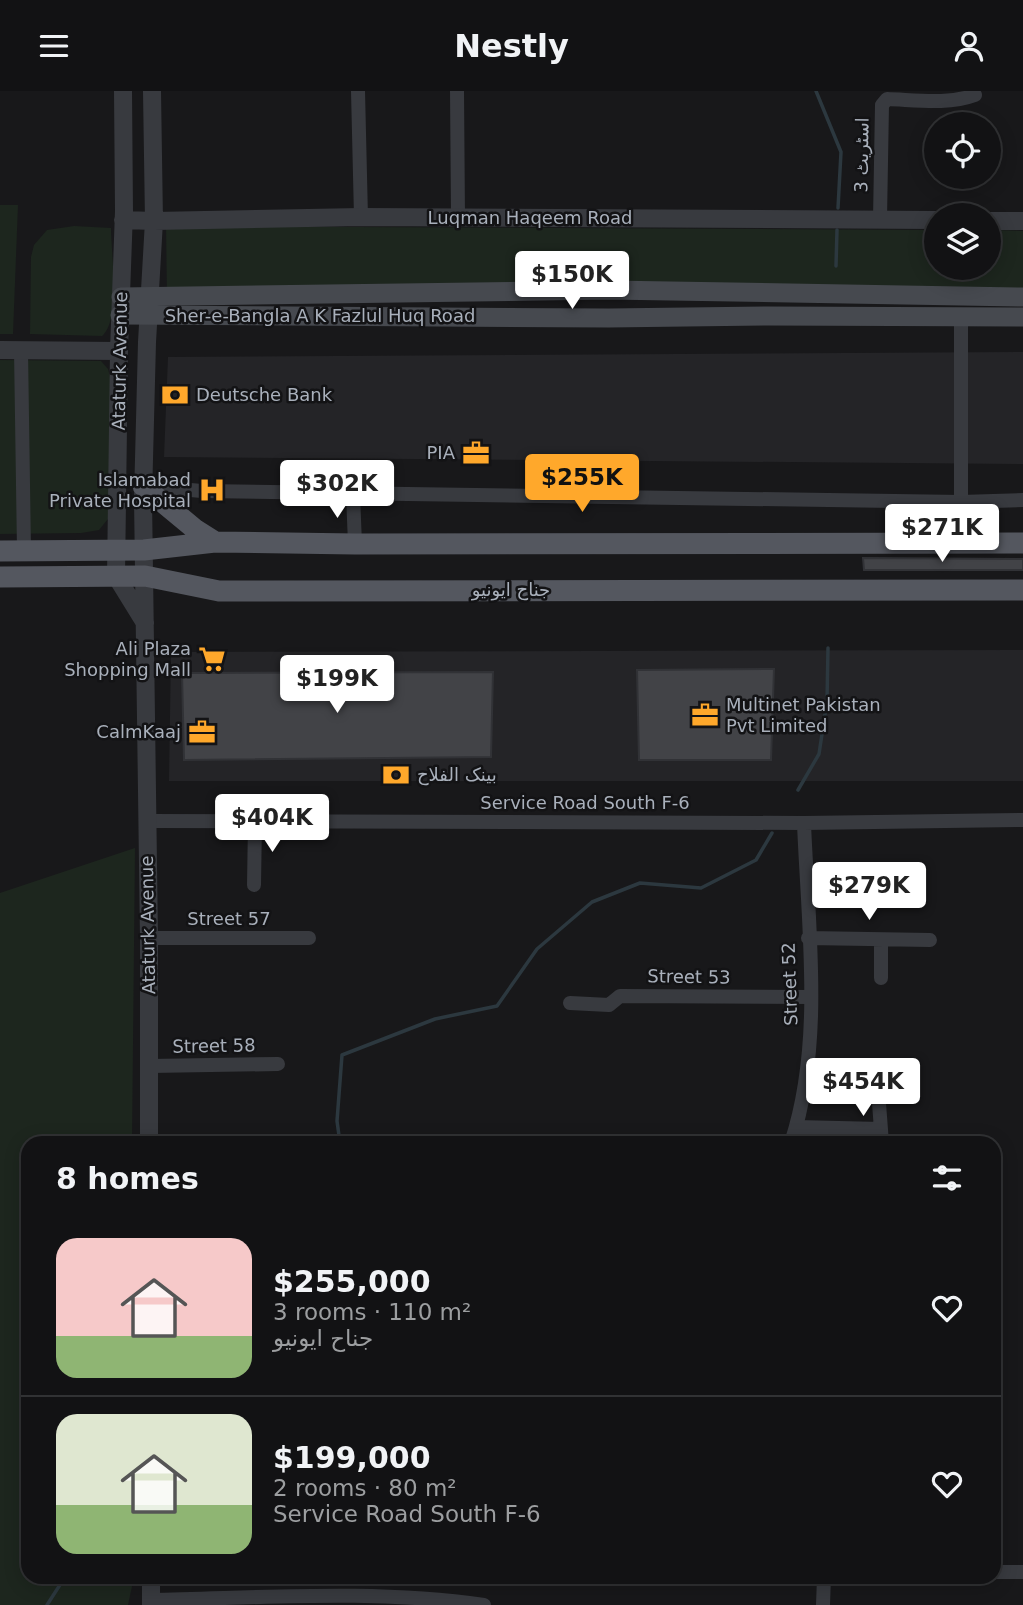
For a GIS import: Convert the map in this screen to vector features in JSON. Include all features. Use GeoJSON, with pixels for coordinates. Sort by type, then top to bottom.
{"type":"FeatureCollection","features":[{"type":"Feature","properties":{"kind":"main road","name":"Sher-e-Bangla A K Fazlul Huq Road"},"geometry":{"type":"LineString","coordinates":[[149,306],[609,290],[1023,297]]}},
{"type":"Feature","properties":{"kind":"main road","name":"Sher-e-Bangla A K Fazlul Huq Road"},"geometry":{"type":"LineString","coordinates":[[121,306],[1023,317]]}},
{"type":"Feature","properties":{"kind":"main road"},"geometry":{"type":"LineString","coordinates":[[143,486],[196,530],[215,541]]}},
{"type":"Feature","properties":{"kind":"main road"},"geometry":{"type":"LineString","coordinates":[[0,551],[144,550],[215,541],[355,544],[1023,543]]}},
{"type":"Feature","properties":{"kind":"main road","name":"جناح ایونیو"},"geometry":{"type":"LineString","coordinates":[[0,577],[145,576],[219,591],[1023,590]]}},
{"type":"Feature","properties":{"kind":"street","name":"Ataturk Avenue"},"geometry":{"type":"LineString","coordinates":[[116,576],[123,91]]}},
{"type":"Feature","properties":{"kind":"street","name":"Ataturk Avenue"},"geometry":{"type":"LineString","coordinates":[[149,1136],[143,486],[154,221],[152,91]]}},
{"type":"Feature","properties":{"kind":"street"},"geometry":{"type":"LineString","coordinates":[[358,91],[360,217]]}},
{"type":"Feature","properties":{"kind":"street"},"geometry":{"type":"LineString","coordinates":[[457,91],[457,217]]}},
{"type":"Feature","properties":{"kind":"street","name":"اسٹریٹ 3"},"geometry":{"type":"LineString","coordinates":[[880,219],[884,101],[963,99],[977,92]]}},
{"type":"Feature","properties":{"kind":"street","name":"Luqman Haqeem Road"},"geometry":{"type":"LineString","coordinates":[[123,219],[154,221],[457,217],[924,220]]}},
{"type":"Feature","properties":{"kind":"street"},"geometry":{"type":"LineString","coordinates":[[1001,221],[1023,221]]}},
{"type":"Feature","properties":{"kind":"street"},"geometry":{"type":"LineString","coordinates":[[961,318],[961,502]]}},
{"type":"Feature","properties":{"kind":"street"},"geometry":{"type":"LineString","coordinates":[[0,350],[119,351]]}},
{"type":"Feature","properties":{"kind":"street"},"geometry":{"type":"LineString","coordinates":[[21,350],[24,551]]}},
{"type":"Feature","properties":{"kind":"street"},"geometry":{"type":"LineString","coordinates":[[143,486],[202,491],[353,494],[961,502],[1023,500]]}},
{"type":"Feature","properties":{"kind":"street"},"geometry":{"type":"LineString","coordinates":[[353,494],[355,544]]}},
{"type":"Feature","properties":{"kind":"street"},"geometry":{"type":"LineString","coordinates":[[116,576],[145,623]]}},
{"type":"Feature","properties":{"kind":"street","name":"Service Road South F-6"},"geometry":{"type":"LineString","coordinates":[[147,821],[804,823],[1023,820]]}},
{"type":"Feature","properties":{"kind":"street"},"geometry":{"type":"LineString","coordinates":[[254,885],[255,822]]}},
{"type":"Feature","properties":{"kind":"street","name":"Street 52"},"geometry":{"type":"LineString","coordinates":[[792,1136],[805,1089],[811,1043],[804,823]]}},
{"type":"Feature","properties":{"kind":"street","name":"Street 57"},"geometry":{"type":"LineString","coordinates":[[149,938],[310,938]]}},
{"type":"Feature","properties":{"kind":"street"},"geometry":{"type":"LineString","coordinates":[[808,938],[930,940]]}},
{"type":"Feature","properties":{"kind":"street"},"geometry":{"type":"LineString","coordinates":[[881,940],[881,978]]}},
{"type":"Feature","properties":{"kind":"street","name":"Street 53"},"geometry":{"type":"LineString","coordinates":[[570,1003],[609,1005],[620,996],[811,997]]}},
{"type":"Feature","properties":{"kind":"street","name":"Street 58"},"geometry":{"type":"LineString","coordinates":[[150,1066],[278,1064]]}},
{"type":"Feature","properties":{"kind":"street"},"geometry":{"type":"LineString","coordinates":[[796,1126],[881,1136],[878,1090]]}},
{"type":"Feature","properties":{"kind":"street"},"geometry":{"type":"LineString","coordinates":[[1001,1572],[1023,1572]]}},
{"type":"Feature","properties":{"kind":"street"},"geometry":{"type":"LineString","coordinates":[[823,1605],[824,1584]]}},
{"type":"Feature","properties":{"kind":"street"},"geometry":{"type":"LineString","coordinates":[[149,1595],[383,1597],[484,1605]]}},
{"type":"Feature","properties":{"kind":"shaded area"},"geometry":{"type":"Polygon","coordinates":[[[0,205],[18,205],[13,334],[0,334],[0,205]]]}},
{"type":"Feature","properties":{"kind":"shaded area"},"geometry":{"type":"Polygon","coordinates":[[[74,226],[111,228],[113,302],[108,328],[102,336],[30,334],[31,257],[34,245],[47,230],[74,226]]]}},
{"type":"Feature","properties":{"kind":"shaded area"},"geometry":{"type":"Polygon","coordinates":[[[166,226],[924,230],[924,280],[1001,280],[1001,230],[1023,231],[1023,291],[167,297],[166,226]]]}},
{"type":"Feature","properties":{"kind":"shaded area"},"geometry":{"type":"Polygon","coordinates":[[[1023,352],[1023,464],[164,457],[168,357],[1023,352]]]}},
{"type":"Feature","properties":{"kind":"shaded area"},"geometry":{"type":"Polygon","coordinates":[[[0,360],[101,361],[108,369],[111,381],[112,514],[99,530],[81,533],[0,534],[0,360]]]}},
{"type":"Feature","properties":{"kind":"shaded area"},"geometry":{"type":"Polygon","coordinates":[[[1023,650],[1023,781],[169,781],[171,652],[1023,650]]]}},
{"type":"Feature","properties":{"kind":"shaded area"},"geometry":{"type":"Polygon","coordinates":[[[135,848],[132,1136],[21,1136],[21,1584],[132,1584],[128,1605],[0,1605],[0,893],[135,848]]]}},
{"type":"Feature","properties":{"kind":"building"},"geometry":{"type":"Polygon","coordinates":[[[863,558],[1023,559],[1023,570],[864,570],[863,558]]]}},
{"type":"Feature","properties":{"kind":"building","name":"Multinet Pakistan Pvt Limited"},"geometry":{"type":"Polygon","coordinates":[[[774,669],[771,760],[639,760],[637,670],[774,669]]]}},
{"type":"Feature","properties":{"kind":"building"},"geometry":{"type":"Polygon","coordinates":[[[493,672],[491,757],[184,760],[182,673],[493,672]]]}},
{"type":"Feature","properties":{"kind":"waterway"},"geometry":{"type":"LineString","coordinates":[[816,91],[841,152],[838,208]]}},
{"type":"Feature","properties":{"kind":"waterway"},"geometry":{"type":"LineString","coordinates":[[836,266],[837,230]]}},
{"type":"Feature","properties":{"kind":"waterway"},"geometry":{"type":"LineString","coordinates":[[798,790],[819,754],[827,701],[828,648]]}},
{"type":"Feature","properties":{"kind":"waterway"},"geometry":{"type":"LineString","coordinates":[[339,1136],[337,1121],[342,1055],[435,1019],[497,1006],[537,949],[592,902],[640,883],[701,888],[756,860],[772,833]]}},
{"type":"Feature","properties":{"kind":"waterway"},"geometry":{"type":"LineString","coordinates":[[47,1605],[60,1584]]}},
{"type":"Feature","properties":{"kind":"place","name":"Deutsche Bank"},"geometry":{"type":"Point","coordinates":[175,395]}},
{"type":"Feature","properties":{"kind":"place","name":"PIA"},"geometry":{"type":"Point","coordinates":[476,453]}},
{"type":"Feature","properties":{"kind":"place","name":"Islamabad Private Hospital"},"geometry":{"type":"Point","coordinates":[212,490]}},
{"type":"Feature","properties":{"kind":"place","name":"Ali Plaza Shopping Mall"},"geometry":{"type":"Point","coordinates":[212,659]}},
{"type":"Feature","properties":{"kind":"place","name":"Multinet Pakistan Pvt Limited"},"geometry":{"type":"Point","coordinates":[705,715]}},
{"type":"Feature","properties":{"kind":"place","name":"CalmKaaj"},"geometry":{"type":"Point","coordinates":[202,732]}},
{"type":"Feature","properties":{"kind":"place","name":"بینک الفلاح"},"geometry":{"type":"Point","coordinates":[396,775]}}]}
